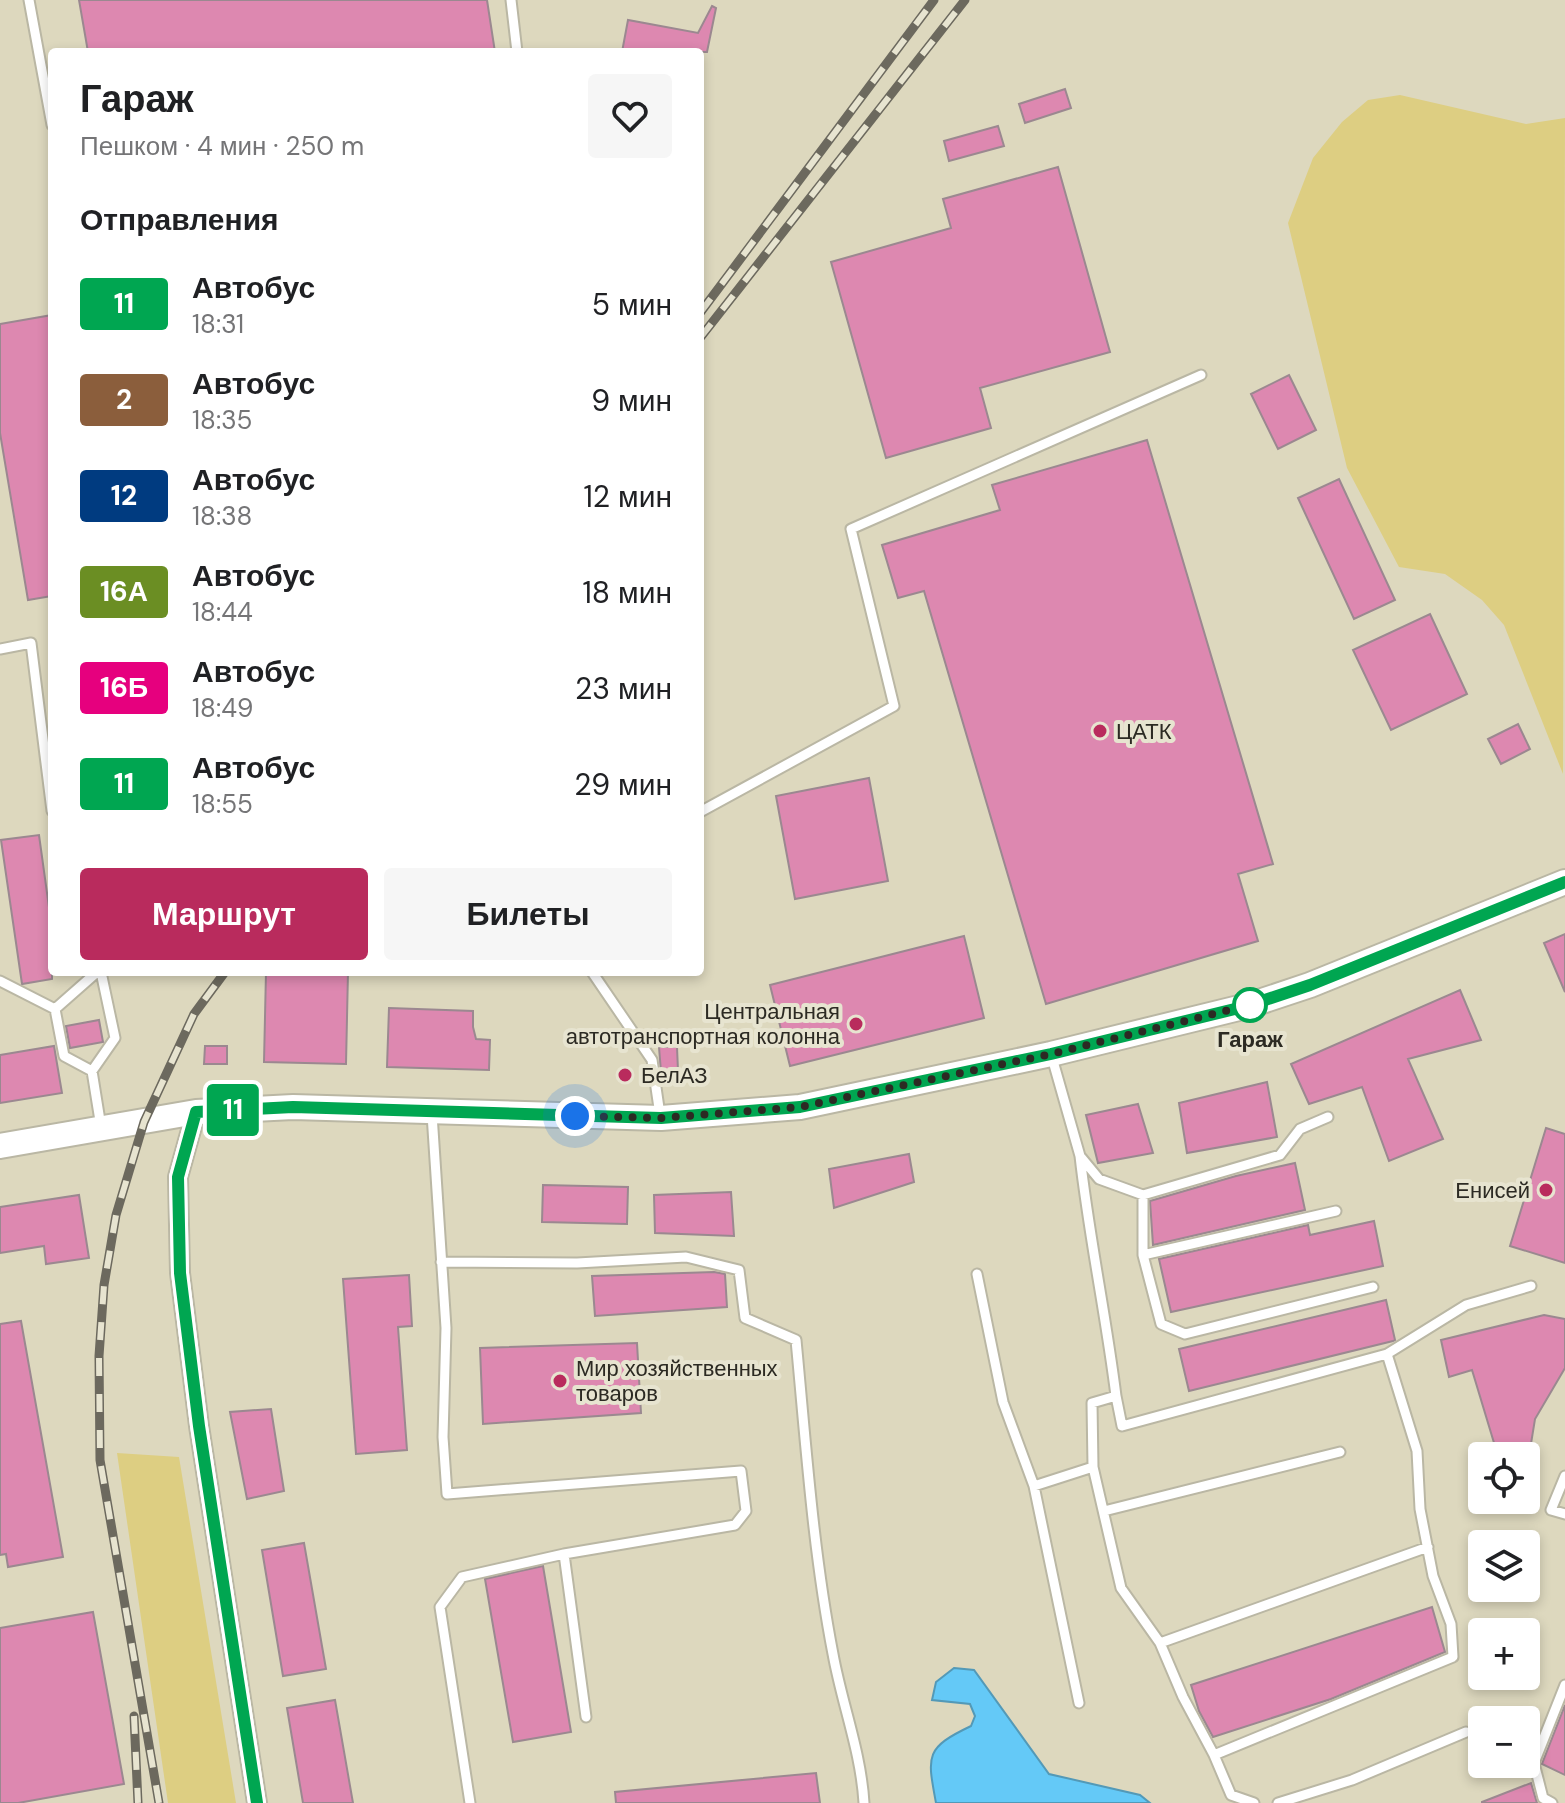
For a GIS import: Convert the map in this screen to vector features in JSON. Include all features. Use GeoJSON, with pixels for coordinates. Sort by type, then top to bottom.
{"type":"FeatureCollection","features":[{"type":"Feature","properties":{"kind":"street"},"geometry":{"type":"LineString","coordinates":[[0,1146],[196,1112],[293,1107],[661,1118],[800,1107],[1051,1054],[1247,1006],[1310,985],[1565,882]]}},
{"type":"Feature","properties":{"kind":"street"},"geometry":{"type":"LineString","coordinates":[[196,1112],[178,1177],[180,1273],[199,1426],[257,1803]]}},
{"type":"Feature","properties":{"kind":"lane"},"geometry":{"type":"LineString","coordinates":[[29,0],[48,103]]}},
{"type":"Feature","properties":{"kind":"lane"},"geometry":{"type":"LineString","coordinates":[[511,0],[517,48]]}},
{"type":"Feature","properties":{"kind":"lane"},"geometry":{"type":"LineString","coordinates":[[704,810],[894,706],[851,529],[1201,375]]}},
{"type":"Feature","properties":{"kind":"lane"},"geometry":{"type":"LineString","coordinates":[[0,649],[31,643],[48,779]]}},
{"type":"Feature","properties":{"kind":"lane"},"geometry":{"type":"LineString","coordinates":[[55,1009],[94,976]]}},
{"type":"Feature","properties":{"kind":"lane"},"geometry":{"type":"LineString","coordinates":[[100,976],[115,1038],[92,1071],[102,1130]]}},
{"type":"Feature","properties":{"kind":"lane"},"geometry":{"type":"LineString","coordinates":[[595,976],[652,1060],[661,1118]]}},
{"type":"Feature","properties":{"kind":"lane"},"geometry":{"type":"LineString","coordinates":[[0,981],[55,1009]]}},
{"type":"Feature","properties":{"kind":"lane"},"geometry":{"type":"LineString","coordinates":[[55,1009],[64,1056],[92,1071]]}},
{"type":"Feature","properties":{"kind":"lane"},"geometry":{"type":"LineString","coordinates":[[1051,1054],[1080,1156],[1090,1243],[1122,1426],[1387,1354],[1466,1305],[1531,1286]]}},
{"type":"Feature","properties":{"kind":"lane"},"geometry":{"type":"LineString","coordinates":[[432,1111],[446,1328],[443,1437],[447,1494],[741,1471],[746,1511],[735,1525],[564,1554],[462,1577],[440,1607],[470,1803]]}},
{"type":"Feature","properties":{"kind":"lane"},"geometry":{"type":"LineString","coordinates":[[1080,1156],[1099,1179],[1143,1195],[1280,1155],[1300,1129],[1328,1117]]}},
{"type":"Feature","properties":{"kind":"lane"},"geometry":{"type":"LineString","coordinates":[[1143,1195],[1143,1255],[1161,1324],[1185,1334],[1373,1287]]}},
{"type":"Feature","properties":{"kind":"lane"},"geometry":{"type":"LineString","coordinates":[[1143,1255],[1336,1211]]}},
{"type":"Feature","properties":{"kind":"lane"},"geometry":{"type":"LineString","coordinates":[[441,1262],[577,1263],[686,1257],[739,1270],[745,1318],[796,1340],[818,1563],[833,1655],[862,1779],[864,1803]]}},
{"type":"Feature","properties":{"kind":"lane"},"geometry":{"type":"LineString","coordinates":[[977,1274],[1003,1402],[1034,1486],[1079,1703]]}},
{"type":"Feature","properties":{"kind":"lane"},"geometry":{"type":"LineString","coordinates":[[1214,1755],[1453,1657],[1451,1624],[1433,1576],[1420,1509],[1417,1451],[1387,1354]]}},
{"type":"Feature","properties":{"kind":"lane"},"geometry":{"type":"LineString","coordinates":[[1116,1396],[1092,1403],[1093,1467],[1121,1588],[1160,1643],[1231,1795],[1254,1803]]}},
{"type":"Feature","properties":{"kind":"lane"},"geometry":{"type":"LineString","coordinates":[[1104,1511],[1340,1452]]}},
{"type":"Feature","properties":{"kind":"lane"},"geometry":{"type":"LineString","coordinates":[[1034,1486],[1093,1467]]}},
{"type":"Feature","properties":{"kind":"lane"},"geometry":{"type":"LineString","coordinates":[[1565,1476],[1551,1510],[1565,1514]]}},
{"type":"Feature","properties":{"kind":"lane"},"geometry":{"type":"LineString","coordinates":[[1160,1643],[1428,1547]]}},
{"type":"Feature","properties":{"kind":"lane"},"geometry":{"type":"LineString","coordinates":[[564,1554],[586,1717]]}},
{"type":"Feature","properties":{"kind":"lane"},"geometry":{"type":"LineString","coordinates":[[1552,1803],[1543,1798],[1534,1763],[1565,1685]]}},
{"type":"Feature","properties":{"kind":"lane"},"geometry":{"type":"LineString","coordinates":[[1278,1803],[1352,1780],[1466,1732]]}},
{"type":"Feature","properties":{"kind":"shaded area"},"geometry":{"type":"Polygon","coordinates":[[[0,0],[1565,0],[1565,1803],[0,1803],[0,0]]]}},
{"type":"Feature","properties":{"kind":"shaded area"},"geometry":{"type":"Polygon","coordinates":[[[1400,95],[1526,124],[1565,118],[1563,774],[1504,625],[1482,600],[1445,574],[1399,567],[1347,468],[1288,223],[1313,158],[1342,122],[1368,100],[1400,95]]]}},
{"type":"Feature","properties":{"kind":"shaded area"},"geometry":{"type":"Polygon","coordinates":[[[117,1453],[179,1457],[236,1803],[168,1803],[117,1453]]]}},
{"type":"Feature","properties":{"kind":"water"},"geometry":{"type":"Polygon","coordinates":[[[954,1668],[974,1670],[1049,1774],[1140,1795],[1150,1803],[936,1803],[931,1774],[933,1755],[937,1747],[971,1726],[975,1716],[970,1704],[932,1700],[936,1682],[954,1668]]]}},
{"type":"Feature","properties":{"kind":"building"},"geometry":{"type":"Polygon","coordinates":[[[79,0],[487,0],[494,48],[87,48],[79,0]]]}},
{"type":"Feature","properties":{"kind":"building"},"geometry":{"type":"Polygon","coordinates":[[[712,6],[716,8],[707,52],[704,48],[623,48],[628,20],[698,33],[712,6]]]}},
{"type":"Feature","properties":{"kind":"building"},"geometry":{"type":"Polygon","coordinates":[[[1065,89],[1071,108],[1025,123],[1019,104],[1065,89]]]}},
{"type":"Feature","properties":{"kind":"building"},"geometry":{"type":"Polygon","coordinates":[[[998,126],[1004,146],[949,161],[944,141],[998,126]]]}},
{"type":"Feature","properties":{"kind":"building"},"geometry":{"type":"Polygon","coordinates":[[[1058,167],[1110,352],[980,388],[991,428],[886,458],[831,262],[951,228],[943,199],[1058,167]]]}},
{"type":"Feature","properties":{"kind":"building"},"geometry":{"type":"Polygon","coordinates":[[[48,316],[48,597],[28,600],[0,433],[0,324],[48,316]]]}},
{"type":"Feature","properties":{"kind":"building"},"geometry":{"type":"Polygon","coordinates":[[[1289,375],[1316,430],[1278,449],[1251,394],[1289,375]]]}},
{"type":"Feature","properties":{"kind":"building","name":"ЦАТК"},"geometry":{"type":"Polygon","coordinates":[[[1147,440],[1273,864],[1238,874],[1258,941],[1046,1004],[924,591],[898,598],[882,545],[1000,510],[992,485],[1147,440]]]}},
{"type":"Feature","properties":{"kind":"building"},"geometry":{"type":"Polygon","coordinates":[[[1339,479],[1395,600],[1354,619],[1298,498],[1339,479]]]}},
{"type":"Feature","properties":{"kind":"building"},"geometry":{"type":"Polygon","coordinates":[[[1430,614],[1467,694],[1391,730],[1353,650],[1430,614]]]}},
{"type":"Feature","properties":{"kind":"building"},"geometry":{"type":"Polygon","coordinates":[[[1518,724],[1530,749],[1501,764],[1488,739],[1518,724]]]}},
{"type":"Feature","properties":{"kind":"building"},"geometry":{"type":"Polygon","coordinates":[[[869,778],[888,881],[795,899],[776,796],[869,778]]]}},
{"type":"Feature","properties":{"kind":"building"},"geometry":{"type":"Polygon","coordinates":[[[39,835],[48,900],[48,976],[52,979],[22,984],[1,840],[39,835]]]}},
{"type":"Feature","properties":{"kind":"building"},"geometry":{"type":"Polygon","coordinates":[[[1565,934],[1565,992],[1544,943],[1565,934]]]}},
{"type":"Feature","properties":{"kind":"building"},"geometry":{"type":"Polygon","coordinates":[[[964,936],[984,1018],[790,1066],[770,985],[964,936]]]}},
{"type":"Feature","properties":{"kind":"building"},"geometry":{"type":"Polygon","coordinates":[[[266,976],[348,976],[346,1064],[264,1062],[266,976]]]}},
{"type":"Feature","properties":{"kind":"building"},"geometry":{"type":"Polygon","coordinates":[[[1460,990],[1481,1040],[1408,1059],[1443,1139],[1389,1161],[1362,1087],[1309,1104],[1291,1064],[1460,990]]]}},
{"type":"Feature","properties":{"kind":"building"},"geometry":{"type":"Polygon","coordinates":[[[389,1008],[473,1011],[476,1039],[490,1040],[489,1070],[387,1067],[389,1008]]]}},
{"type":"Feature","properties":{"kind":"building"},"geometry":{"type":"Polygon","coordinates":[[[99,1020],[103,1042],[70,1048],[66,1026],[99,1020]]]}},
{"type":"Feature","properties":{"kind":"building"},"geometry":{"type":"Polygon","coordinates":[[[54,1046],[62,1093],[0,1103],[0,1055],[54,1046]]]}},
{"type":"Feature","properties":{"kind":"building"},"geometry":{"type":"Polygon","coordinates":[[[205,1046],[227,1046],[227,1064],[204,1064],[205,1046]]]}},
{"type":"Feature","properties":{"kind":"building"},"geometry":{"type":"Polygon","coordinates":[[[659,1047],[677,1047],[678,1071],[661,1072],[659,1047]]]}},
{"type":"Feature","properties":{"kind":"building"},"geometry":{"type":"Polygon","coordinates":[[[1267,1082],[1277,1137],[1187,1153],[1179,1103],[1267,1082]]]}},
{"type":"Feature","properties":{"kind":"building"},"geometry":{"type":"Polygon","coordinates":[[[1138,1104],[1153,1153],[1098,1163],[1086,1115],[1138,1104]]]}},
{"type":"Feature","properties":{"kind":"building","name":"Енисей"},"geometry":{"type":"Polygon","coordinates":[[[1546,1128],[1565,1134],[1565,1263],[1510,1246],[1546,1128]]]}},
{"type":"Feature","properties":{"kind":"building"},"geometry":{"type":"Polygon","coordinates":[[[909,1154],[914,1182],[834,1208],[829,1169],[909,1154]]]}},
{"type":"Feature","properties":{"kind":"building"},"geometry":{"type":"Polygon","coordinates":[[[1295,1163],[1305,1210],[1153,1245],[1150,1201],[1295,1163]]]}},
{"type":"Feature","properties":{"kind":"building"},"geometry":{"type":"Polygon","coordinates":[[[543,1185],[628,1187],[627,1224],[542,1222],[543,1185]]]}},
{"type":"Feature","properties":{"kind":"building"},"geometry":{"type":"Polygon","coordinates":[[[731,1192],[734,1236],[655,1233],[654,1195],[731,1192]]]}},
{"type":"Feature","properties":{"kind":"building"},"geometry":{"type":"Polygon","coordinates":[[[79,1195],[89,1258],[46,1264],[44,1246],[0,1253],[0,1207],[79,1195]]]}},
{"type":"Feature","properties":{"kind":"building"},"geometry":{"type":"Polygon","coordinates":[[[1374,1221],[1383,1266],[1171,1312],[1159,1259],[1308,1225],[1310,1235],[1374,1221]]]}},
{"type":"Feature","properties":{"kind":"building"},"geometry":{"type":"Polygon","coordinates":[[[725,1274],[727,1307],[595,1316],[592,1276],[725,1274]]]}},
{"type":"Feature","properties":{"kind":"building"},"geometry":{"type":"Polygon","coordinates":[[[409,1275],[412,1326],[398,1327],[407,1450],[356,1454],[343,1279],[409,1275]]]}},
{"type":"Feature","properties":{"kind":"building"},"geometry":{"type":"Polygon","coordinates":[[[1386,1300],[1393,1341],[1189,1391],[1179,1349],[1386,1300]]]}},
{"type":"Feature","properties":{"kind":"building"},"geometry":{"type":"Polygon","coordinates":[[[1544,1315],[1565,1319],[1565,1368],[1535,1419],[1531,1442],[1494,1442],[1472,1370],[1449,1377],[1441,1340],[1544,1315]]]}},
{"type":"Feature","properties":{"kind":"building"},"geometry":{"type":"Polygon","coordinates":[[[21,1321],[63,1557],[8,1567],[6,1554],[0,1555],[0,1324],[21,1321]]]}},
{"type":"Feature","properties":{"kind":"building","name":"Мир хозяйственных товаров"},"geometry":{"type":"Polygon","coordinates":[[[637,1343],[641,1413],[483,1424],[480,1348],[637,1343]]]}},
{"type":"Feature","properties":{"kind":"building"},"geometry":{"type":"Polygon","coordinates":[[[271,1409],[284,1491],[247,1499],[230,1412],[271,1409]]]}},
{"type":"Feature","properties":{"kind":"building"},"geometry":{"type":"Polygon","coordinates":[[[304,1543],[326,1669],[283,1676],[262,1550],[304,1543]]]}},
{"type":"Feature","properties":{"kind":"building"},"geometry":{"type":"Polygon","coordinates":[[[543,1566],[571,1732],[513,1742],[485,1579],[543,1566]]]}},
{"type":"Feature","properties":{"kind":"building"},"geometry":{"type":"Polygon","coordinates":[[[1432,1607],[1445,1652],[1331,1699],[1213,1737],[1199,1711],[1191,1685],[1432,1607]]]}},
{"type":"Feature","properties":{"kind":"building"},"geometry":{"type":"Polygon","coordinates":[[[93,1612],[124,1784],[18,1803],[0,1803],[0,1628],[93,1612]]]}},
{"type":"Feature","properties":{"kind":"building"},"geometry":{"type":"Polygon","coordinates":[[[335,1700],[353,1803],[303,1803],[287,1708],[335,1700]]]}},
{"type":"Feature","properties":{"kind":"building"},"geometry":{"type":"Polygon","coordinates":[[[1565,1705],[1565,1775],[1542,1764],[1565,1705]]]}},
{"type":"Feature","properties":{"kind":"building"},"geometry":{"type":"Polygon","coordinates":[[[816,1773],[820,1803],[616,1803],[615,1792],[816,1773]]]}},
{"type":"Feature","properties":{"kind":"building"},"geometry":{"type":"Polygon","coordinates":[[[1531,1783],[1537,1803],[1482,1803],[1482,1802],[1531,1783]]]}},
{"type":"Feature","properties":{"kind":"railway"},"geometry":{"type":"LineString","coordinates":[[704,308],[934,0]]}},
{"type":"Feature","properties":{"kind":"railway"},"geometry":{"type":"LineString","coordinates":[[704,333],[965,0]]}},
{"type":"Feature","properties":{"kind":"railway"},"geometry":{"type":"LineString","coordinates":[[159,1803],[100,1460],[99,1356],[104,1285],[116,1215],[144,1122],[194,1014],[222,976]]}},
{"type":"Feature","properties":{"kind":"railway"},"geometry":{"type":"LineString","coordinates":[[134,1716],[138,1803]]}},
{"type":"Feature","properties":{"kind":"bus line","name":"11"},"geometry":{"type":"LineString","coordinates":[[257,1803],[199,1426],[180,1273],[178,1177],[196,1112],[293,1107],[661,1118],[800,1107],[1051,1054],[1247,1006],[1310,985],[1565,882]]}},
{"type":"Feature","properties":{"kind":"place","name":"ЦАТК"},"geometry":{"type":"Point","coordinates":[1100,731]}},
{"type":"Feature","properties":{"kind":"place","name":"Гараж"},"geometry":{"type":"Point","coordinates":[1250,1005]}},
{"type":"Feature","properties":{"kind":"place","name":"Центральная автотранспортная колонна"},"geometry":{"type":"Point","coordinates":[856,1024]}},
{"type":"Feature","properties":{"kind":"place","name":"БелАЗ"},"geometry":{"type":"Point","coordinates":[625,1075]}},
{"type":"Feature","properties":{"kind":"place","name":"Енисей"},"geometry":{"type":"Point","coordinates":[1546,1190]}},
{"type":"Feature","properties":{"kind":"place","name":"Мир хозяйственных товаров"},"geometry":{"type":"Point","coordinates":[560,1381]}},
{"type":"Feature","properties":{"kind":"route"},"geometry":{"type":"LineString","coordinates":[[575,1116],[661,1118],[800,1107],[1051,1054],[1250,1005]]}}]}
